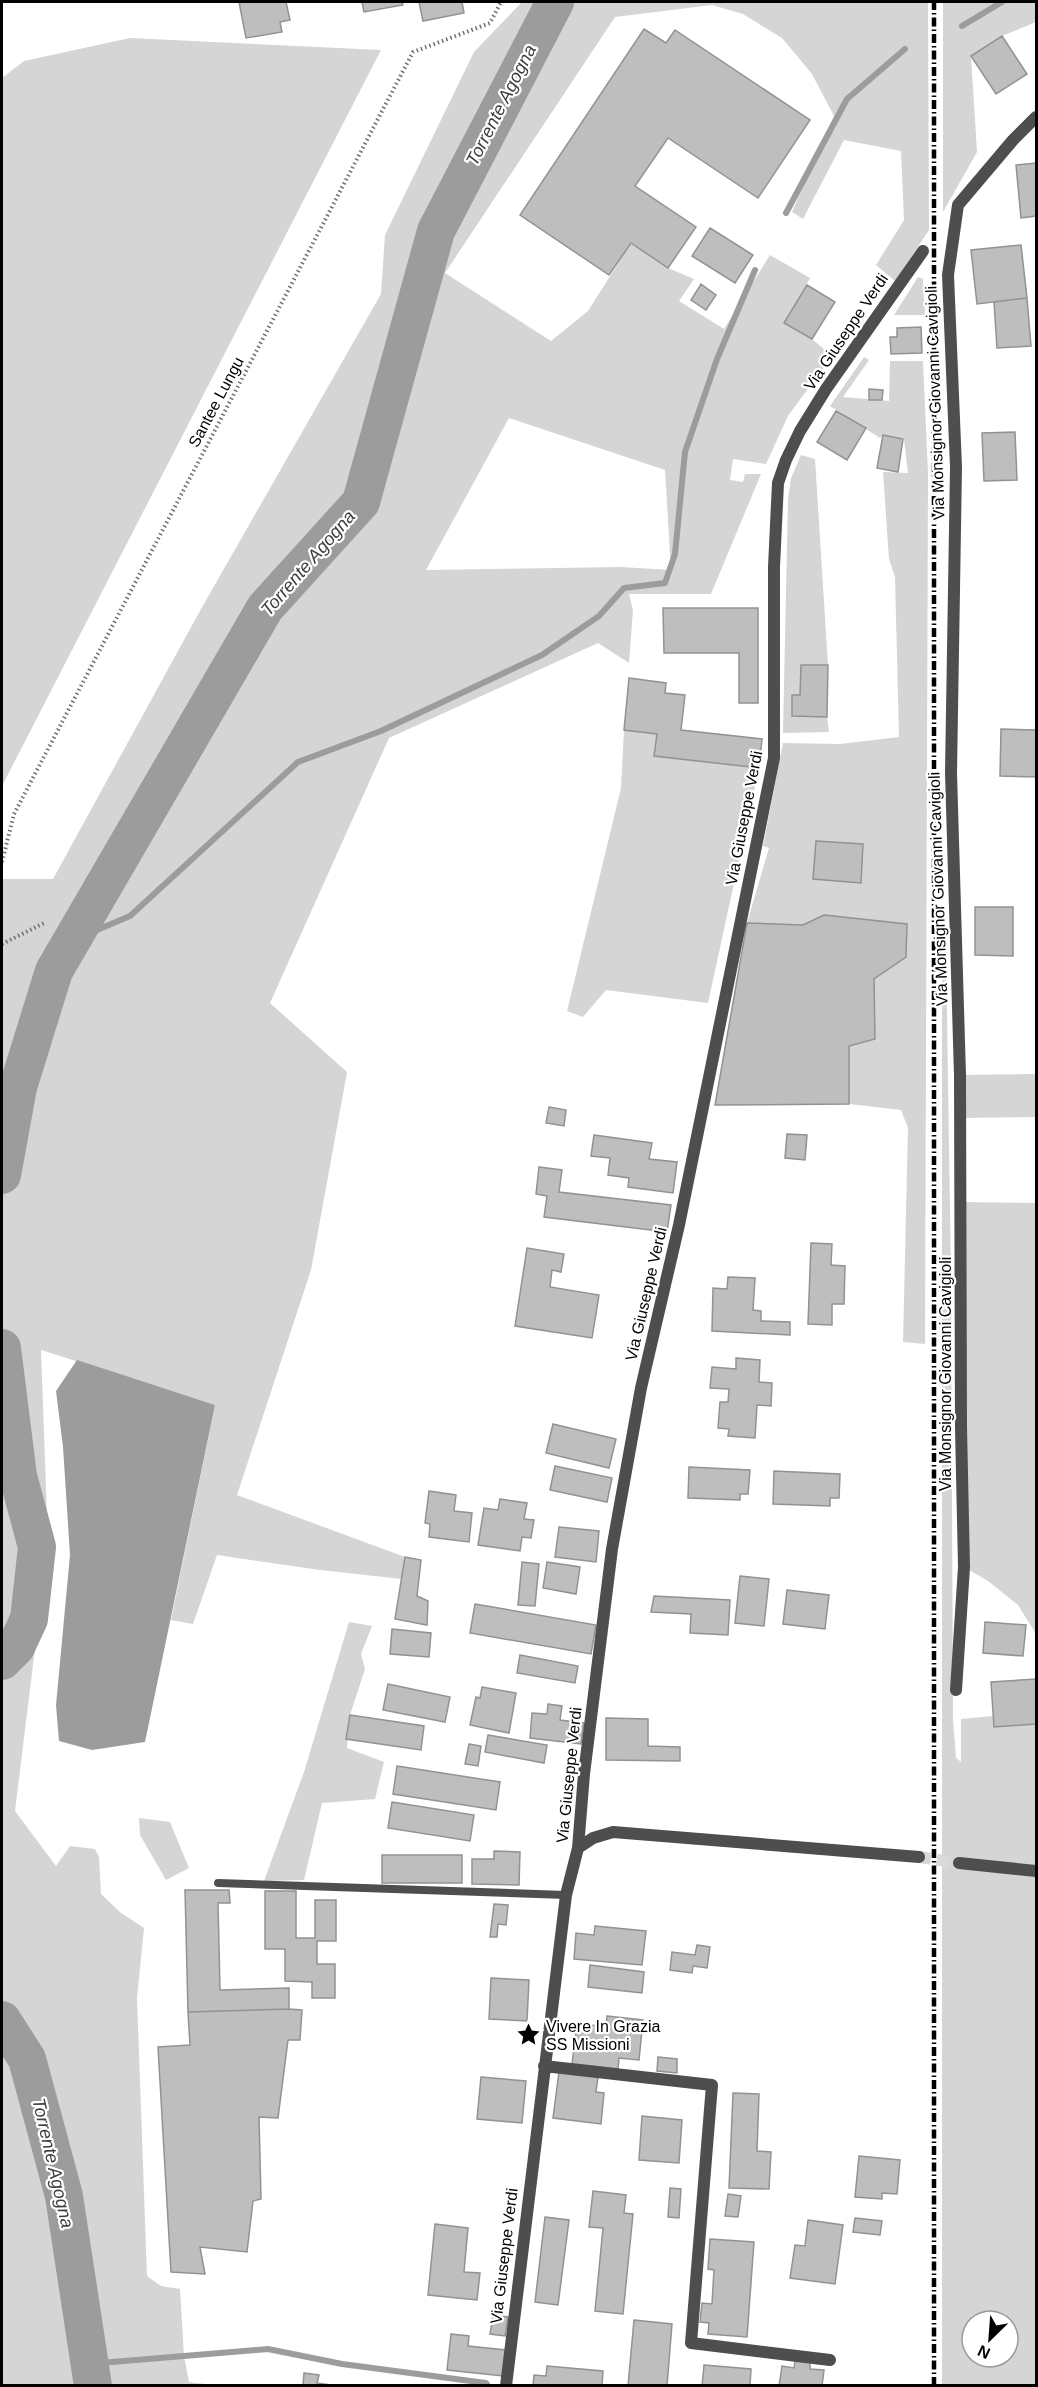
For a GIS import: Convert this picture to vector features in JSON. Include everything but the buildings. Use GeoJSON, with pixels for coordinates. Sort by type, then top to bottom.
{"type":"FeatureCollection","features":[{"type":"Feature","properties":{"kind":"street","name":"Via Monsignor Giovanni Cavigioli"},"geometry":{"type":"LineString","coordinates":[[956,1690],[964,1566],[960,1075],[951,773],[956,467],[948,275],[958,205],[1013,140],[1036,117]]}},
{"type":"Feature","properties":{"kind":"street","name":"Via Giuseppe Verdi"},"geometry":{"type":"LineString","coordinates":[[506,2385],[566,1895],[578,1848],[584,1774],[612,1549],[641,1389],[679,1225],[774,758],[774,567],[778,483],[786,460],[816,406],[923,251]]}},
{"type":"Feature","properties":{"kind":"street"},"geometry":{"type":"LineString","coordinates":[[578,1848],[593,1838],[613,1832],[919,1857]]}},
{"type":"Feature","properties":{"kind":"street"},"geometry":{"type":"LineString","coordinates":[[963,1863],[1036,1871]]}},
{"type":"Feature","properties":{"kind":"street"},"geometry":{"type":"LineString","coordinates":[[544,2066],[712,2085],[691,2343],[830,2360]]}},
{"type":"Feature","properties":{"kind":"lane"},"geometry":{"type":"LineString","coordinates":[[219,1883],[566,1895]]}},
{"type":"Feature","properties":{"kind":"path","name":"Santee Lungu"},"geometry":{"type":"LineString","coordinates":[[2,862],[14,814],[413,52],[490,23],[501,2]]}},
{"type":"Feature","properties":{"kind":"path"},"geometry":{"type":"LineString","coordinates":[[2,944],[46,922]]}},
{"type":"Feature","properties":{"kind":"shaded area"},"geometry":{"type":"Polygon","coordinates":[[[522,2],[928,2],[929,230],[895,281],[876,265],[904,220],[901,151],[844,140],[803,219],[792,212],[834,116],[812,74],[782,38],[743,14],[712,5],[615,17],[445,273],[551,341],[588,311],[631,243],[668,268],[694,279],[679,301],[724,329],[770,255],[810,278],[785,323],[812,339],[832,356],[788,416],[766,464],[733,459],[730,480],[743,482],[745,474],[761,474],[711,594],[629,594],[633,610],[629,663],[598,643],[389,738],[270,1003],[347,1072],[311,1270],[237,1495],[405,1557],[402,1579],[217,1555],[193,1624],[171,1620],[215,1405],[41,1350],[48,1543],[15,1811],[56,1866],[70,1846],[95,1849],[99,1857],[101,1894],[121,1913],[144,1928],[137,1998],[147,2276],[161,2286],[180,2289],[184,2356],[189,2382],[212,2385],[2,2386],[2,879],[53,879],[201,609],[381,294],[385,235],[474,52],[522,2]],[[509,418],[426,570],[621,567],[671,570],[665,470],[509,418]]]}},
{"type":"Feature","properties":{"kind":"shaded area"},"geometry":{"type":"Polygon","coordinates":[[[943,2],[1036,2],[1036,22],[1002,36],[971,56],[977,152],[943,212],[943,2]]]}},
{"type":"Feature","properties":{"kind":"shaded area"},"geometry":{"type":"Polygon","coordinates":[[[130,38],[381,50],[2,786],[2,78],[24,61],[130,38]]]}},
{"type":"Feature","properties":{"kind":"shaded area"},"geometry":{"type":"Polygon","coordinates":[[[918,277],[923,279],[925,315],[894,315],[918,277]]]}},
{"type":"Feature","properties":{"kind":"shaded area"},"geometry":{"type":"Polygon","coordinates":[[[864,357],[869,360],[843,397],[889,401],[890,361],[923,361],[928,474],[925,1344],[903,1342],[908,1128],[901,1110],[849,1104],[849,1046],[875,1039],[874,979],[906,957],[907,924],[824,915],[803,925],[747,923],[769,848],[763,846],[783,743],[840,744],[899,737],[895,577],[889,559],[883,472],[908,473],[904,439],[883,436],[880,438],[830,406],[864,357]]]}},
{"type":"Feature","properties":{"kind":"shaded area"},"geometry":{"type":"Polygon","coordinates":[[[801,455],[815,459],[828,665],[801,665],[800,695],[792,696],[792,716],[827,717],[829,732],[783,733],[788,499],[791,478],[801,455]]]}},
{"type":"Feature","properties":{"kind":"shaded area"},"geometry":{"type":"Polygon","coordinates":[[[624,730],[657,734],[655,756],[759,768],[708,1003],[606,990],[583,1017],[567,1011],[621,788],[624,730]]]}},
{"type":"Feature","properties":{"kind":"shaded area"},"geometry":{"type":"Polygon","coordinates":[[[942,947],[946,950],[951,1276],[953,1720],[956,1758],[961,1762],[961,1719],[993,1716],[994,1727],[1036,1724],[1036,2385],[942,2386],[942,947]]]}},
{"type":"Feature","properties":{"kind":"shaded area"},"geometry":{"type":"Polygon","coordinates":[[[1036,1074],[1036,1117],[961,1118],[960,1075],[1036,1074]]]}},
{"type":"Feature","properties":{"kind":"shaded area"},"geometry":{"type":"Polygon","coordinates":[[[961,1202],[1036,1203],[1036,1634],[1018,1605],[988,1581],[964,1567],[961,1202]]]}},
{"type":"Feature","properties":{"kind":"shaded area"},"geometry":{"type":"Polygon","coordinates":[[[77,1360],[215,1405],[145,1742],[92,1750],[59,1741],[56,1705],[70,1555],[63,1447],[56,1391],[77,1360]]]}},
{"type":"Feature","properties":{"kind":"shaded area"},"geometry":{"type":"Polygon","coordinates":[[[349,1622],[372,1626],[361,1654],[365,1669],[350,1715],[347,1748],[384,1762],[375,1799],[322,1803],[304,1880],[264,1881],[304,1772],[349,1622]]]}},
{"type":"Feature","properties":{"kind":"shaded area"},"geometry":{"type":"Polygon","coordinates":[[[139,1818],[170,1822],[189,1868],[166,1880],[140,1835],[139,1818]]]}},
{"type":"Feature","properties":{"kind":"waterway","name":"Torrente Agogna"},"geometry":{"type":"LineString","coordinates":[[2,1175],[18,1087],[54,971],[265,608],[361,502],[436,231],[555,2]]}},
{"type":"Feature","properties":{"kind":"waterway"},"geometry":{"type":"LineString","coordinates":[[962,26],[1002,2]]}},
{"type":"Feature","properties":{"kind":"waterway"},"geometry":{"type":"LineString","coordinates":[[786,213],[847,99],[905,49]]}},
{"type":"Feature","properties":{"kind":"waterway"},"geometry":{"type":"LineString","coordinates":[[71,941],[130,916],[298,762],[381,731],[542,655],[599,616],[624,588],[665,583],[675,554],[685,452],[717,359],[755,270]]}},
{"type":"Feature","properties":{"kind":"waterway","name":"Torrente Agogna"},"geometry":{"type":"LineString","coordinates":[[2,1348],[18,1476],[37,1547],[29,1619],[16,1647],[2,1661]]}},
{"type":"Feature","properties":{"kind":"waterway","name":"Torrente Agogna"},"geometry":{"type":"LineString","coordinates":[[2,2020],[27,2059],[64,2196],[93,2386]]}},
{"type":"Feature","properties":{"kind":"waterway"},"geometry":{"type":"LineString","coordinates":[[88,2364],[268,2349],[342,2364],[486,2383],[488,2386]]}},
{"type":"Feature","properties":{"kind":"tunnel"},"geometry":{"type":"LineString","coordinates":[[919,1857],[959,1863]]}},
{"type":"Feature","properties":{"kind":"railway"},"geometry":{"type":"LineString","coordinates":[[934,2],[934,2386]]}},
{"type":"Feature","properties":{"kind":"place","name":"Vivere In Grazia SS Missioni"},"geometry":{"type":"Point","coordinates":[528,2035]}}]}
